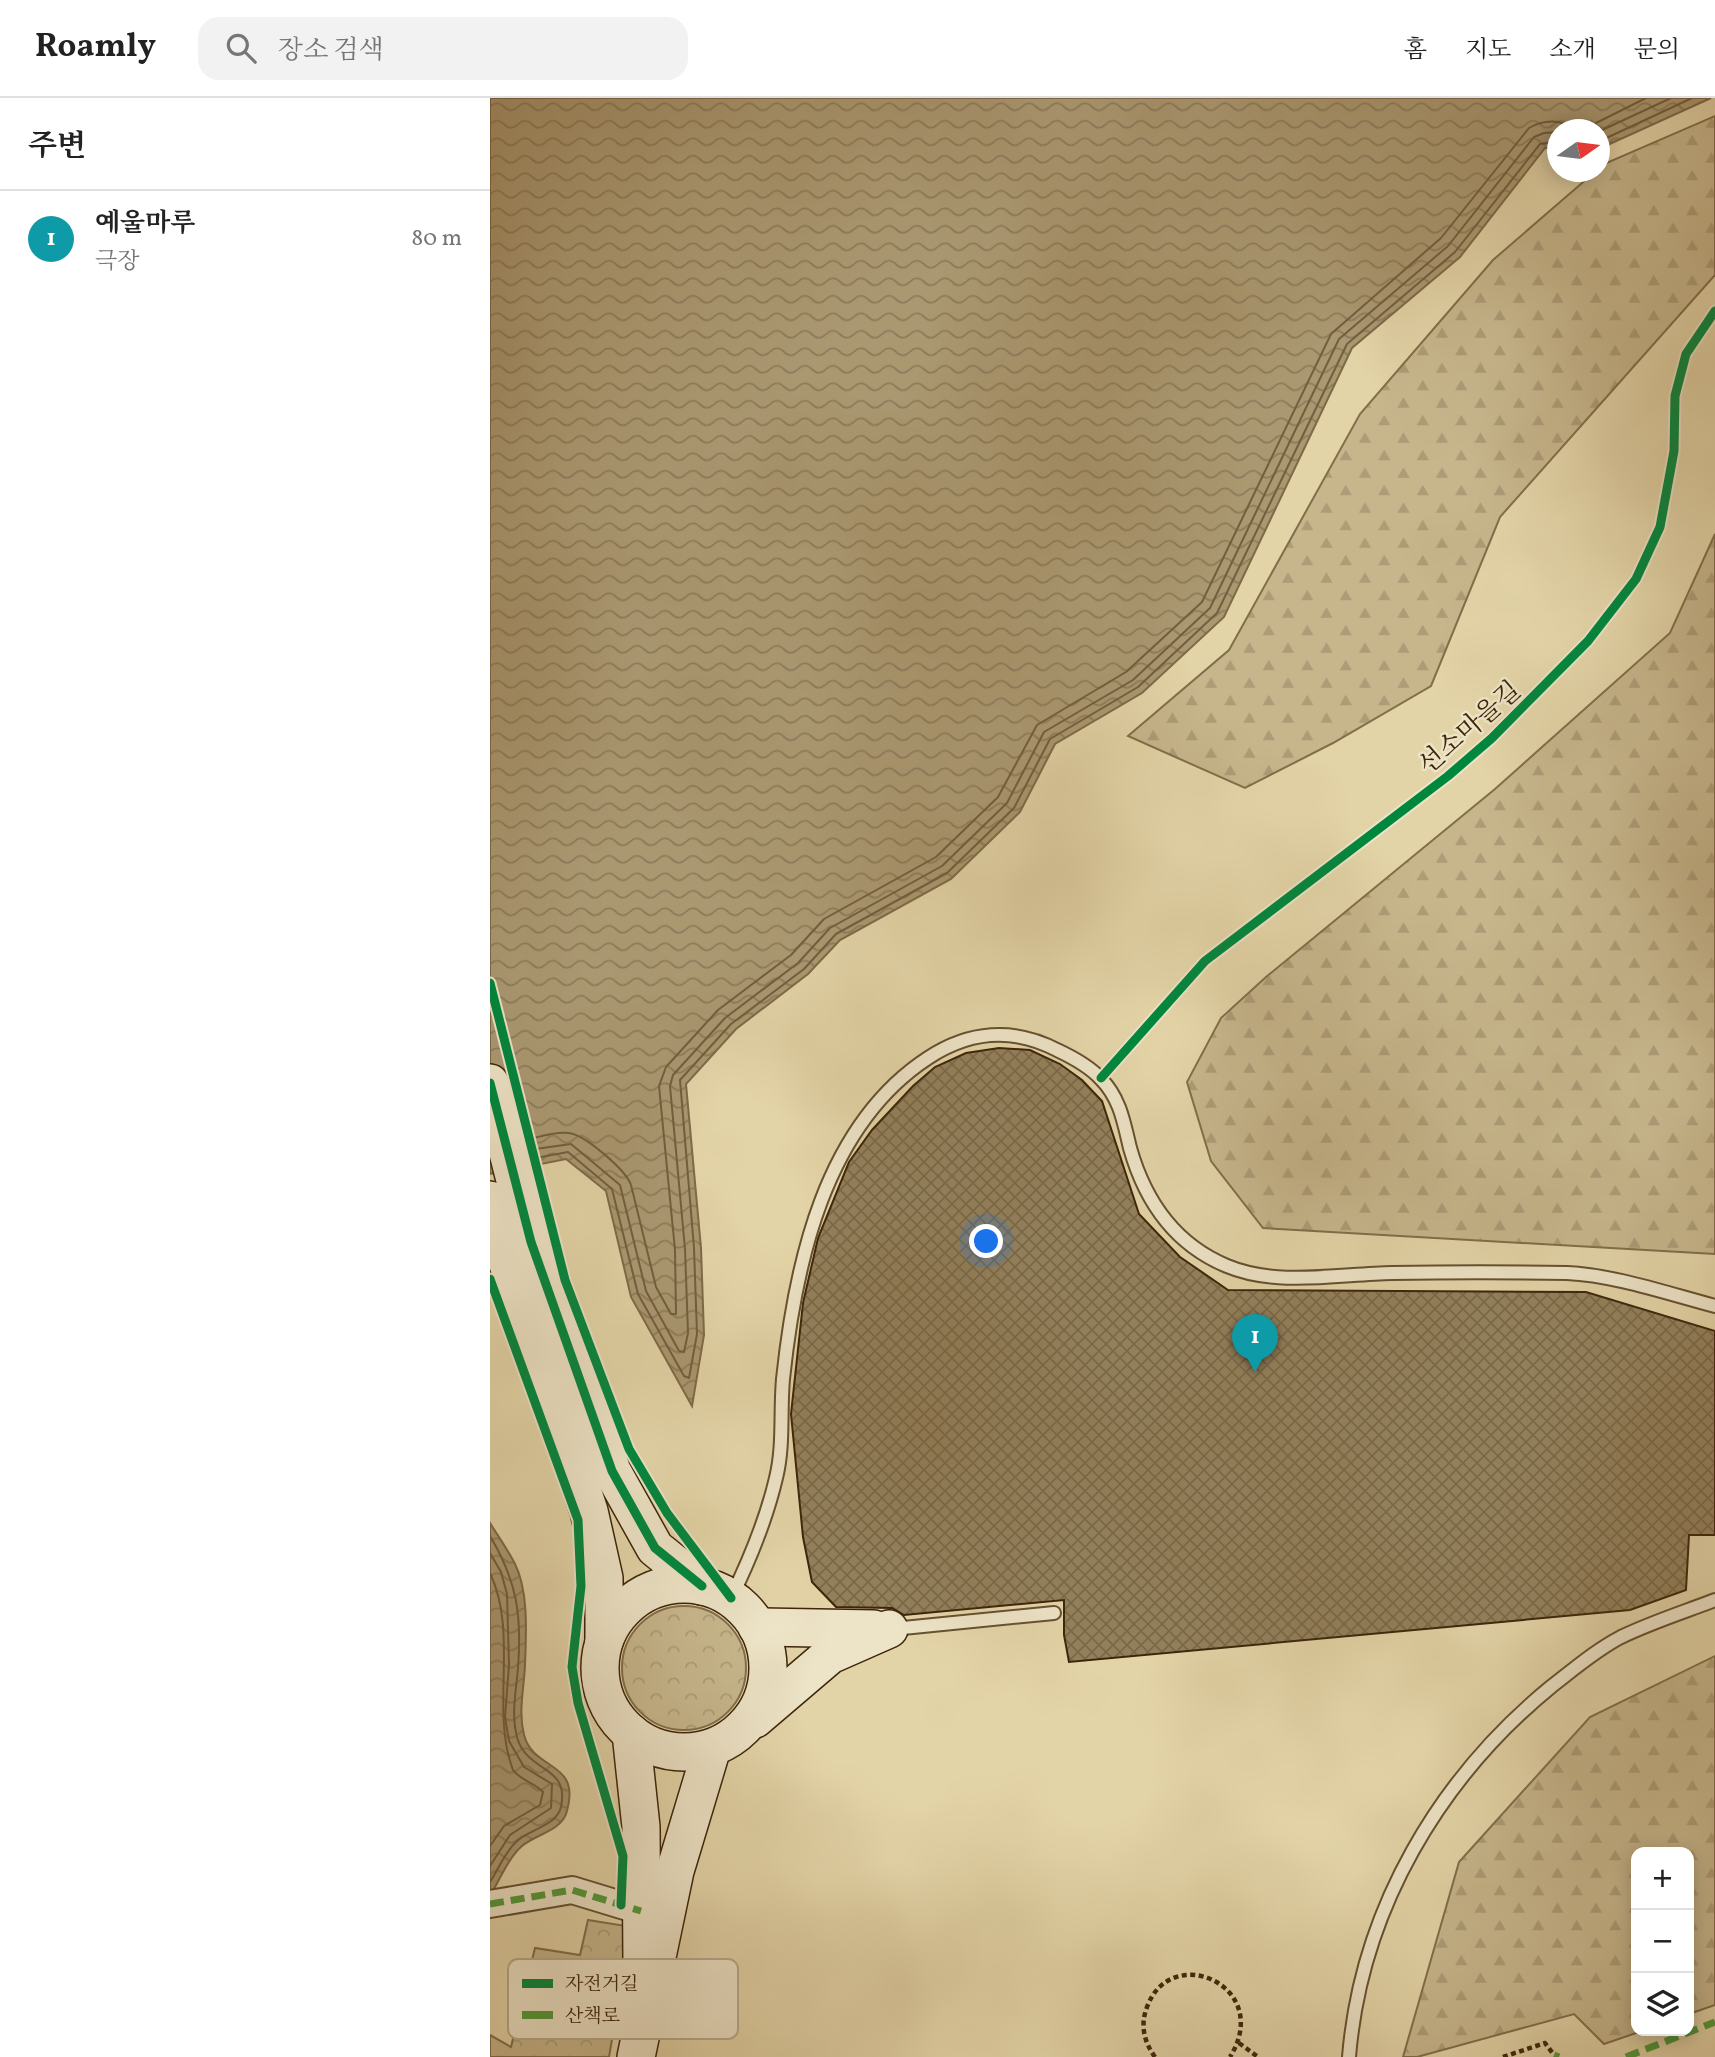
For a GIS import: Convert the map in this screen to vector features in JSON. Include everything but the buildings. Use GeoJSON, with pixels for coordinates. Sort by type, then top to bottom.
{"type":"FeatureCollection","features":[{"type":"Feature","properties":{"kind":"street"},"geometry":{"type":"LineString","coordinates":[[490,1083],[517,1247],[589,1511],[604,1577],[601,1682],[611,1710],[631,1733],[661,1749],[678,1752],[712,1748],[746,1726],[830,1655],[889,1629]]}},
{"type":"Feature","properties":{"kind":"street"},"geometry":{"type":"LineString","coordinates":[[490,1200],[517,1247],[612,1471],[655,1548],[716,1592],[757,1627],[766,1649],[768,1672],[764,1696],[746,1726]]}},
{"type":"Feature","properties":{"kind":"street"},"geometry":{"type":"LineString","coordinates":[[604,1641],[626,1607],[642,1595],[661,1587],[681,1584],[716,1592]]}},
{"type":"Feature","properties":{"kind":"street"},"geometry":{"type":"LineString","coordinates":[[757,1627],[889,1629]]}},
{"type":"Feature","properties":{"kind":"street"},"geometry":{"type":"LineString","coordinates":[[631,1733],[641,1827],[640,1959]]}},
{"type":"Feature","properties":{"kind":"street"},"geometry":{"type":"LineString","coordinates":[[656,1959],[675,1871],[712,1748]]}},
{"type":"Feature","properties":{"kind":"street"},"geometry":{"type":"LineString","coordinates":[[490,1904],[572,1890],[641,1911]]}},
{"type":"Feature","properties":{"kind":"lane"},"geometry":{"type":"LineString","coordinates":[[716,1592],[760,1536],[778,1474],[782,1384],[793,1303],[821,1201],[861,1126],[894,1088],[928,1058],[972,1037],[1002,1034],[1038,1042],[1079,1062],[1101,1078],[1120,1106],[1141,1187],[1155,1207],[1186,1240],[1227,1266],[1270,1277],[1396,1273],[1573,1273],[1652,1289],[1715,1306]]}},
{"type":"Feature","properties":{"kind":"lane"},"geometry":{"type":"LineString","coordinates":[[1349,2057],[1360,1976],[1383,1911],[1419,1836],[1467,1768],[1520,1713],[1586,1660],[1620,1638],[1715,1600]]}},
{"type":"Feature","properties":{"kind":"lane"},"geometry":{"type":"LineString","coordinates":[[889,1629],[1055,1613]]}},
{"type":"Feature","properties":{"kind":"path"},"geometry":{"type":"LineString","coordinates":[[1155,2057],[1143,2031],[1144,2014],[1149,1999],[1160,1987],[1174,1978],[1190,1975],[1207,1977],[1222,1984],[1233,1996],[1241,2019],[1238,2043],[1230,2057]]}},
{"type":"Feature","properties":{"kind":"path"},"geometry":{"type":"LineString","coordinates":[[1238,2043],[1258,2057]]}},
{"type":"Feature","properties":{"kind":"path"},"geometry":{"type":"LineString","coordinates":[[1503,2057],[1545,2043],[1554,2055]]}},
{"type":"Feature","properties":{"kind":"green space"},"geometry":{"type":"Polygon","coordinates":[[[1715,116],[1715,275],[1500,517],[1431,686],[1333,743],[1245,788],[1128,736],[1229,650],[1360,414],[1493,260],[1583,182],[1610,182],[1610,161],[1715,116]]]}},
{"type":"Feature","properties":{"kind":"green space"},"geometry":{"type":"Polygon","coordinates":[[[1715,534],[1715,1254],[1263,1228],[1211,1161],[1187,1082],[1221,1018],[1266,977],[1495,789],[1670,633],[1715,534]]]}},
{"type":"Feature","properties":{"kind":"green space"},"geometry":{"type":"Polygon","coordinates":[[[684,1606],[708,1611],[728,1624],[741,1644],[746,1668],[741,1692],[728,1712],[708,1725],[684,1730],[660,1725],[640,1712],[627,1692],[622,1668],[627,1644],[640,1624],[660,1611],[684,1606]]]}},
{"type":"Feature","properties":{"kind":"green space"},"geometry":{"type":"Polygon","coordinates":[[[1715,1656],[1715,2005],[1694,2012],[1694,1847],[1631,1847],[1631,2035],[1604,2044],[1574,2014],[1417,2057],[1403,2057],[1459,1862],[1590,1717],[1715,1656]]]}},
{"type":"Feature","properties":{"kind":"green space"},"geometry":{"type":"Polygon","coordinates":[[[588,1920],[626,1926],[624,1959],[532,1959],[535,1948],[580,1955],[588,1920]]]}},
{"type":"Feature","properties":{"kind":"green space"},"geometry":{"type":"Polygon","coordinates":[[[490,2035],[511,2047],[513,2039],[612,2039],[609,2057],[490,2057],[490,2035]]]}},
{"type":"Feature","properties":{"kind":"water"},"geometry":{"type":"Polygon","coordinates":[[[490,98],[1711,98],[1610,144],[1610,119],[1547,119],[1547,148],[1460,257],[1352,348],[1224,617],[1142,693],[1055,744],[1020,812],[951,879],[840,940],[808,974],[736,1029],[686,1084],[701,1248],[704,1335],[692,1406],[631,1297],[606,1191],[566,1159],[490,1174],[490,98]]]}},
{"type":"Feature","properties":{"kind":"water"},"geometry":{"type":"Polygon","coordinates":[[[490,1523],[515,1564],[523,1587],[526,1627],[521,1709],[524,1735],[529,1747],[562,1774],[568,1783],[570,1795],[564,1818],[554,1828],[517,1851],[490,1896],[490,1523]]]}},
{"type":"Feature","properties":{"kind":"marked path"},"geometry":{"type":"LineString","coordinates":[[490,1904],[572,1890],[641,1911]]}},
{"type":"Feature","properties":{"kind":"marked path"},"geometry":{"type":"LineString","coordinates":[[1626,2057],[1715,2022]]}},
{"type":"Feature","properties":{"kind":"marked path"},"geometry":{"type":"LineString","coordinates":[[1554,2055],[1559,2057]]}},
{"type":"Feature","properties":{"kind":"cycle path","name":"선소마을길"},"geometry":{"type":"LineString","coordinates":[[1101,1078],[1205,961],[1448,776],[1492,738],[1588,641],[1636,579],[1660,527],[1674,451],[1675,396],[1686,354],[1715,311]]}},
{"type":"Feature","properties":{"kind":"cycle path"},"geometry":{"type":"LineString","coordinates":[[490,983],[565,1280],[629,1449],[667,1513],[731,1598]]}},
{"type":"Feature","properties":{"kind":"cycle path"},"geometry":{"type":"LineString","coordinates":[[490,1083],[531,1242],[612,1471],[655,1548],[702,1586]]}},
{"type":"Feature","properties":{"kind":"cycle path"},"geometry":{"type":"LineString","coordinates":[[490,1279],[578,1520],[581,1586],[572,1667],[578,1703],[623,1856],[621,1905]]}},
{"type":"Feature","properties":{"kind":"place","name":"예울마루"},"geometry":{"type":"Point","coordinates":[1255,1372]}}]}
